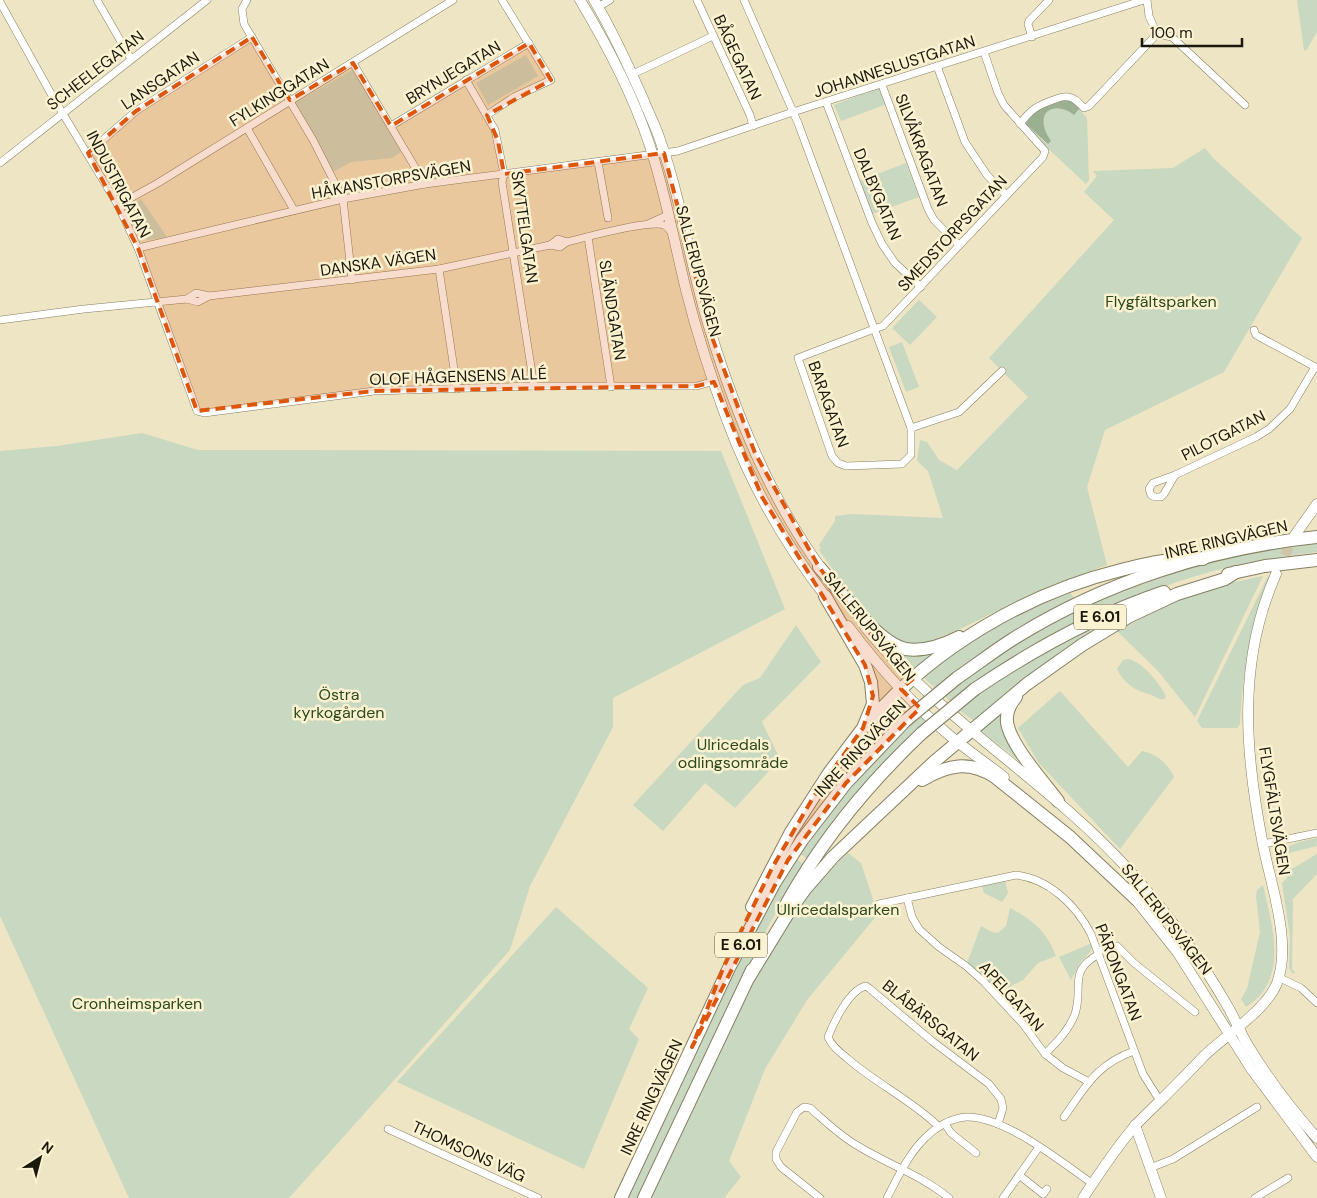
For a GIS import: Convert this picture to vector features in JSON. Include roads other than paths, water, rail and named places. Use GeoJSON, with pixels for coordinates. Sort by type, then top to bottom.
{"type":"FeatureCollection","features":[{"type":"Feature","properties":{"kind":"highway","name":"INRE RINGVÄGEN"},"geometry":{"type":"LineString","coordinates":[[621,1198],[729,968],[761,906],[788,860],[846,782],[905,721],[957,678],[1014,639],[1086,600],[1185,563],[1269,544],[1317,538]]}},
{"type":"Feature","properties":{"kind":"highway"},"geometry":{"type":"LineString","coordinates":[[820,567],[884,639],[896,646],[916,649],[932,648],[982,627],[1034,599],[1087,579],[1155,562],[1184,558],[1203,559]]}},
{"type":"Feature","properties":{"kind":"highway","name":"INRE RINGVÄGEN"},"geometry":{"type":"LineString","coordinates":[[644,1198],[771,931],[815,856],[868,788],[922,733],[975,689],[1036,650],[1114,610],[1186,584],[1236,572],[1317,560]]}},
{"type":"Feature","properties":{"kind":"highway"},"geometry":{"type":"LineString","coordinates":[[748,977],[781,923],[815,877],[858,832],[900,793],[1027,684],[1075,649],[1128,617],[1177,594],[1225,579],[1236,572]]}},
{"type":"Feature","properties":{"kind":"highway"},"geometry":{"type":"LineString","coordinates":[[692,1047],[724,966],[772,868],[814,796],[863,728],[871,712],[873,696],[871,682],[865,665],[825,596]]}},
{"type":"Feature","properties":{"kind":"highway"},"geometry":{"type":"LineString","coordinates":[[854,741],[885,704],[901,689],[982,627]]}},
{"type":"Feature","properties":{"kind":"highway"},"geometry":{"type":"LineString","coordinates":[[1027,684],[1011,703],[1007,716],[1008,727],[1013,740],[1058,801]]}},
{"type":"Feature","properties":{"kind":"highway"},"geometry":{"type":"LineString","coordinates":[[900,793],[946,768],[960,766],[983,769],[1070,837],[1136,900]]}},
{"type":"Feature","properties":{"kind":"main road","name":"SALLERUPSVÄGEN"},"geometry":{"type":"LineString","coordinates":[[580,0],[633,101],[653,155],[687,292],[714,381],[728,421],[762,497],[781,531],[825,596],[864,648],[901,689],[958,742],[1082,841],[1136,900],[1178,954],[1203,990],[1252,1070],[1317,1157]]}},
{"type":"Feature","properties":{"kind":"main road","name":"SALLERUPSVÄGEN"},"geometry":{"type":"LineString","coordinates":[[596,4],[632,74],[660,139],[710,329],[755,453],[777,498],[820,567],[866,629],[914,678],[972,730],[1058,801],[1106,845],[1158,905],[1194,953],[1228,1007],[1247,1044],[1297,1116],[1317,1138]]}},
{"type":"Feature","properties":{"kind":"main road"},"geometry":{"type":"LineString","coordinates":[[668,215],[675,219],[687,257],[695,270]]}},
{"type":"Feature","properties":{"kind":"main road"},"geometry":{"type":"LineString","coordinates":[[1295,535],[1317,504]]}},
{"type":"Feature","properties":{"kind":"main road","name":"FLYGFÄLTSVÄGEN"},"geometry":{"type":"LineString","coordinates":[[1083,1198],[1136,1125],[1205,1055],[1265,1002],[1273,990],[1278,977],[1282,955],[1280,931],[1253,792],[1249,758],[1248,694],[1256,633],[1263,607],[1276,574]]}},
{"type":"Feature","properties":{"kind":"main road"},"geometry":{"type":"LineString","coordinates":[[1136,1125],[1161,1198]]}},
{"type":"Feature","properties":{"kind":"street"},"geometry":{"type":"LineString","coordinates":[[97,0],[131,59]]}},
{"type":"Feature","properties":{"kind":"street","name":"SCHEELEGATAN"},"geometry":{"type":"LineString","coordinates":[[0,162],[207,0]]}},
{"type":"Feature","properties":{"kind":"street"},"geometry":{"type":"LineString","coordinates":[[247,0],[242,9],[242,19],[290,100],[343,198],[352,280]]}},
{"type":"Feature","properties":{"kind":"street","name":"FYLKINGGATAN"},"geometry":{"type":"LineString","coordinates":[[118,205],[158,183],[453,0]]}},
{"type":"Feature","properties":{"kind":"street"},"geometry":{"type":"LineString","coordinates":[[487,115],[514,97],[551,80],[502,0]]}},
{"type":"Feature","properties":{"kind":"street"},"geometry":{"type":"LineString","coordinates":[[596,4],[610,0]]}},
{"type":"Feature","properties":{"kind":"street","name":"BÅGEGATAN"},"geometry":{"type":"LineString","coordinates":[[697,0],[750,115],[753,126]]}},
{"type":"Feature","properties":{"kind":"street"},"geometry":{"type":"LineString","coordinates":[[744,0],[793,112],[911,428],[959,412],[1002,371]]}},
{"type":"Feature","properties":{"kind":"street"},"geometry":{"type":"LineString","coordinates":[[1032,37],[1028,24],[1029,21],[1049,0]]}},
{"type":"Feature","properties":{"kind":"street"},"geometry":{"type":"LineString","coordinates":[[1146,0],[1149,16],[1157,34]]}},
{"type":"Feature","properties":{"kind":"street","name":"JOHANNESLUSTGATAN"},"geometry":{"type":"LineString","coordinates":[[653,155],[680,150],[793,112],[1146,0]]}},
{"type":"Feature","properties":{"kind":"street","name":"INDUSTRIGATAN"},"geometry":{"type":"LineString","coordinates":[[0,2],[118,205],[138,248],[194,406],[197,411],[204,412]]}},
{"type":"Feature","properties":{"kind":"street"},"geometry":{"type":"LineString","coordinates":[[1157,34],[1172,37],[1245,105]]}},
{"type":"Feature","properties":{"kind":"street"},"geometry":{"type":"LineString","coordinates":[[984,52],[1004,105],[1020,124],[1039,104],[1064,96],[1069,96],[1076,100],[1084,108],[1089,106],[1157,34]]}},
{"type":"Feature","properties":{"kind":"street"},"geometry":{"type":"LineString","coordinates":[[632,74],[713,36]]}},
{"type":"Feature","properties":{"kind":"street","name":"LANSGATAN"},"geometry":{"type":"LineString","coordinates":[[88,153],[136,111],[252,37]]}},
{"type":"Feature","properties":{"kind":"street","name":"BRYNJEGATAN"},"geometry":{"type":"LineString","coordinates":[[391,126],[529,42]]}},
{"type":"Feature","properties":{"kind":"street"},"geometry":{"type":"LineString","coordinates":[[353,63],[425,184]]}},
{"type":"Feature","properties":{"kind":"street"},"geometry":{"type":"LineString","coordinates":[[937,66],[965,142],[987,175],[1006,195]]}},
{"type":"Feature","properties":{"kind":"street","name":"SKYTTELGATAN"},"geometry":{"type":"LineString","coordinates":[[466,80],[495,130],[498,142],[504,174],[502,182],[534,386]]}},
{"type":"Feature","properties":{"kind":"street","name":"SILVÅKRAGATAN"},"geometry":{"type":"LineString","coordinates":[[882,85],[928,209],[934,220],[959,245]]}},
{"type":"Feature","properties":{"kind":"street","name":"DALBYGATAN"},"geometry":{"type":"LineString","coordinates":[[826,102],[872,223],[882,244],[895,262],[920,287]]}},
{"type":"Feature","properties":{"kind":"street","name":"SMEDSTORPSGATAN"},"geometry":{"type":"LineString","coordinates":[[874,329],[883,326],[1043,157],[1045,151],[1020,124]]}},
{"type":"Feature","properties":{"kind":"street"},"geometry":{"type":"LineString","coordinates":[[247,128],[294,210]]}},
{"type":"Feature","properties":{"kind":"street","name":"HÅKANSTORPSVÄGEN"},"geometry":{"type":"LineString","coordinates":[[138,248],[343,198],[425,184],[653,155]]}},
{"type":"Feature","properties":{"kind":"street"},"geometry":{"type":"LineString","coordinates":[[598,162],[608,218]]}},
{"type":"Feature","properties":{"kind":"street","name":"DANSKA VÄGEN"},"geometry":{"type":"LineString","coordinates":[[643,226],[668,215]]}},
{"type":"Feature","properties":{"kind":"street","name":"DANSKA VÄGEN"},"geometry":{"type":"LineString","coordinates":[[0,320],[84,309],[187,299],[198,302],[209,296],[439,268],[550,245],[560,248],[567,242],[643,226],[663,225],[668,228],[673,236]]}},
{"type":"Feature","properties":{"kind":"street","name":"SLÄNDGATAN"},"geometry":{"type":"LineString","coordinates":[[588,237],[611,387]]}},
{"type":"Feature","properties":{"kind":"street"},"geometry":{"type":"LineString","coordinates":[[439,268],[457,389]]}},
{"type":"Feature","properties":{"kind":"street","name":"BARAGATAN"},"geometry":{"type":"LineString","coordinates":[[874,329],[798,358],[832,456],[838,463],[846,466],[902,464],[911,456],[911,428]]}},
{"type":"Feature","properties":{"kind":"street"},"geometry":{"type":"LineString","coordinates":[[1254,330],[1256,335],[1316,368]]}},
{"type":"Feature","properties":{"kind":"street","name":"PILOTGATAN"},"geometry":{"type":"LineString","coordinates":[[1175,475],[1270,429],[1290,409],[1316,368]]}},
{"type":"Feature","properties":{"kind":"street","name":"OLOF HÅGENSENS ALLÉ"},"geometry":{"type":"LineString","coordinates":[[204,412],[374,391],[534,386],[697,386],[714,381]]}},
{"type":"Feature","properties":{"kind":"street"},"geometry":{"type":"LineString","coordinates":[[1263,844],[1317,833]]}},
{"type":"Feature","properties":{"kind":"street","name":"PÄRONGATAN"},"geometry":{"type":"LineString","coordinates":[[879,904],[1016,875],[1033,878],[1049,886],[1080,916],[1092,934],[1143,1074],[1160,1101]]}},
{"type":"Feature","properties":{"kind":"street","name":"APELGATAN"},"geometry":{"type":"LineString","coordinates":[[908,898],[912,918],[919,930],[984,982],[1023,1024],[1045,1054],[1063,1068],[1088,1082]]}},
{"type":"Feature","properties":{"kind":"street"},"geometry":{"type":"LineString","coordinates":[[1045,1054],[1063,1035],[1072,1020],[1077,1005],[1078,982],[1082,968],[1087,961],[1112,946],[1117,946],[1134,963],[1195,1012]]}},
{"type":"Feature","properties":{"kind":"street"},"geometry":{"type":"LineString","coordinates":[[1278,977],[1301,988],[1317,1003]]}},
{"type":"Feature","properties":{"kind":"street","name":"BLÅBÄRSGATAN"},"geometry":{"type":"LineString","coordinates":[[942,1125],[868,1076],[831,1045],[828,1037],[834,1021],[844,1006],[861,988],[866,986],[870,989],[932,1041],[989,1084],[1001,1099],[1003,1108],[998,1124]]}},
{"type":"Feature","properties":{"kind":"street"},"geometry":{"type":"LineString","coordinates":[[1064,1116],[1088,1082],[1110,1062],[1134,1051]]}},
{"type":"Feature","properties":{"kind":"street"},"geometry":{"type":"LineString","coordinates":[[820,1198],[781,1167],[776,1160],[776,1152],[797,1112],[804,1107],[810,1108],[842,1136],[930,1183],[949,1198]]}},
{"type":"Feature","properties":{"kind":"street"},"geometry":{"type":"LineString","coordinates":[[1150,1168],[1173,1158],[1257,1107]]}},
{"type":"Feature","properties":{"kind":"street"},"geometry":{"type":"LineString","coordinates":[[887,1198],[903,1169],[925,1138],[942,1125],[966,1117],[987,1120],[998,1124],[1039,1147],[1093,1184]]}},
{"type":"Feature","properties":{"kind":"street"},"geometry":{"type":"LineString","coordinates":[[942,1125],[976,1153]]}},
{"type":"Feature","properties":{"kind":"street","name":"THOMSONS VÄG"},"geometry":{"type":"LineString","coordinates":[[388,1129],[538,1198]]}},
{"type":"Feature","properties":{"kind":"street"},"geometry":{"type":"LineString","coordinates":[[1005,1197],[1039,1147]]}},
{"type":"Feature","properties":{"kind":"street"},"geometry":{"type":"LineString","coordinates":[[1019,1175],[1043,1194]]}},
{"type":"Feature","properties":{"kind":"street"},"geometry":{"type":"LineString","coordinates":[[1255,1198],[1288,1178]]}},
{"type":"Feature","properties":{"kind":"tunnel"},"geometry":{"type":"LineString","coordinates":[[1278,569],[1295,535]]}},
{"type":"Feature","properties":{"kind":"park label","name":"Flygfältsparken"},"geometry":{"type":"Point","coordinates":[1161,301]}},
{"type":"Feature","properties":{"kind":"park label","name":"Östra kyrkogården"},"geometry":{"type":"Point","coordinates":[339,703]}},
{"type":"Feature","properties":{"kind":"park label","name":"Ulricedals odlingsområde"},"geometry":{"type":"Point","coordinates":[733,753]}},
{"type":"Feature","properties":{"kind":"park label","name":"Ulricedalsparken"},"geometry":{"type":"Point","coordinates":[838,909]}},
{"type":"Feature","properties":{"kind":"park label","name":"Cronheimsparken"},"geometry":{"type":"Point","coordinates":[137,1003]}}]}
